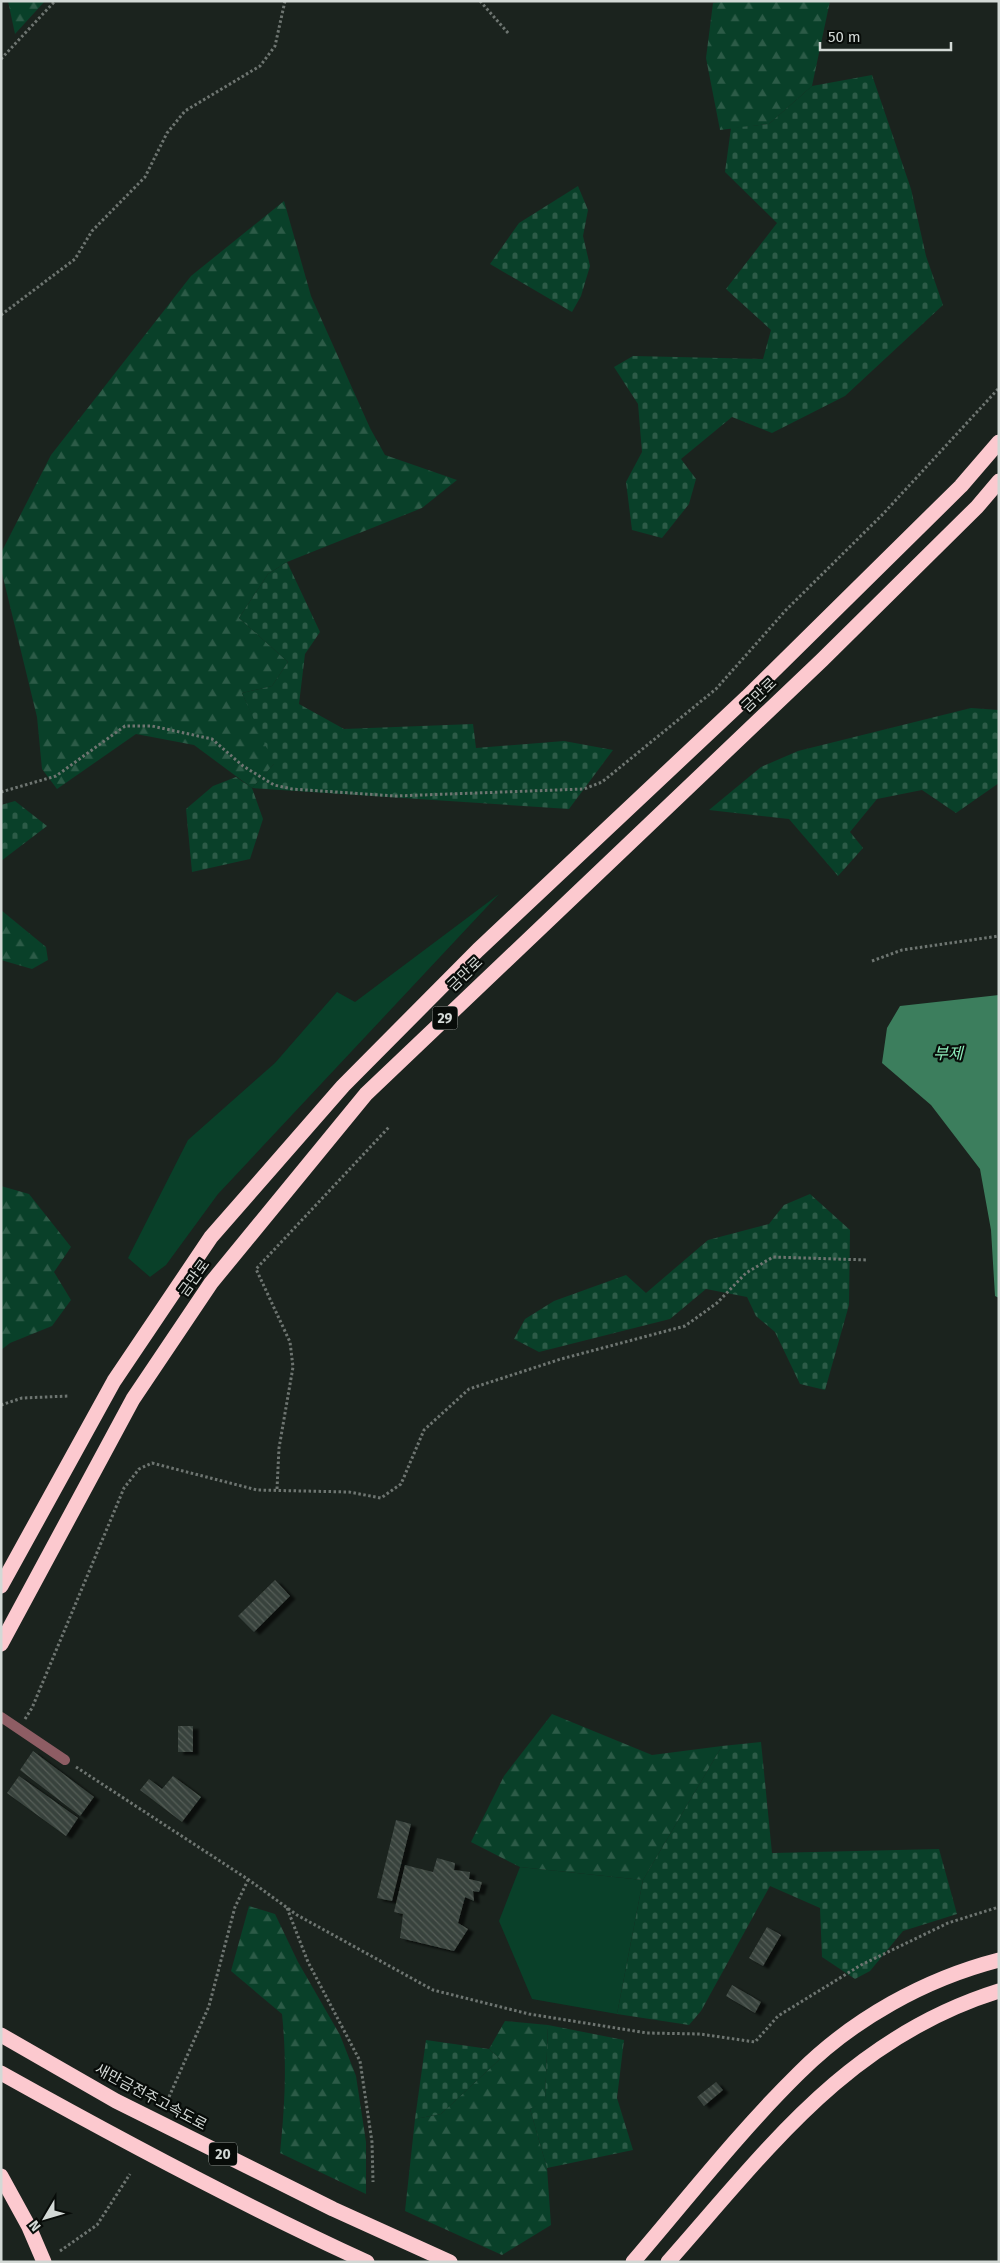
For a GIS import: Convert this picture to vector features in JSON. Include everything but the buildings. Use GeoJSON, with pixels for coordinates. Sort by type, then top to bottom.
{"type":"FeatureCollection","features":[{"type":"Feature","properties":{"kind":"highway","name":"금만로"},"geometry":{"type":"LineString","coordinates":[[1,1586],[114,1381],[211,1237],[343,1086],[478,950],[747,697],[961,486],[999,442]]}},
{"type":"Feature","properties":{"kind":"highway","name":"금만로"},"geometry":{"type":"LineString","coordinates":[[1,1644],[133,1399],[211,1283],[366,1094],[822,660],[977,507],[999,481]]}},
{"type":"Feature","properties":{"kind":"highway"},"geometry":{"type":"LineString","coordinates":[[633,2262],[769,2104],[800,2072],[822,2053],[844,2035],[893,2002],[948,1976],[999,1960]]}},
{"type":"Feature","properties":{"kind":"highway"},"geometry":{"type":"LineString","coordinates":[[668,2262],[791,2123],[827,2089],[866,2058],[908,2029],[966,2001],[999,1991]]}},
{"type":"Feature","properties":{"kind":"highway","name":"새만금전주고속도로"},"geometry":{"type":"LineString","coordinates":[[1,2035],[116,2101],[332,2209],[450,2262]]}},
{"type":"Feature","properties":{"kind":"highway","name":"20"},"geometry":{"type":"LineString","coordinates":[[1,2073],[102,2130],[287,2225],[367,2262]]}},
{"type":"Feature","properties":{"kind":"highway"},"geometry":{"type":"LineString","coordinates":[[1,2176],[29,2227],[44,2262]]}},
{"type":"Feature","properties":{"kind":"street"},"geometry":{"type":"LineString","coordinates":[[3,1718],[65,1760]]}},
{"type":"Feature","properties":{"kind":"path"},"geometry":{"type":"LineString","coordinates":[[1,59],[55,1]]}},
{"type":"Feature","properties":{"kind":"path"},"geometry":{"type":"LineString","coordinates":[[1,315],[76,259],[92,231],[145,177],[167,133],[185,111],[260,66],[275,46],[285,1]]}},
{"type":"Feature","properties":{"kind":"path"},"geometry":{"type":"LineString","coordinates":[[480,1],[509,34]]}},
{"type":"Feature","properties":{"kind":"path"},"geometry":{"type":"LineString","coordinates":[[1,792],[56,776],[125,726],[152,726],[212,739],[243,766],[274,785],[292,789],[395,796],[584,790],[602,782],[716,689],[786,610],[883,514],[999,388]]}},
{"type":"Feature","properties":{"kind":"path"},"geometry":{"type":"LineString","coordinates":[[872,961],[902,950],[999,936]]}},
{"type":"Feature","properties":{"kind":"path"},"geometry":{"type":"LineString","coordinates":[[277,1489],[279,1448],[293,1367],[290,1342],[256,1269],[390,1126]]}},
{"type":"Feature","properties":{"kind":"path"},"geometry":{"type":"LineString","coordinates":[[19,1729],[32,1708],[124,1488],[139,1468],[152,1463],[257,1490],[349,1492],[381,1498],[401,1484],[424,1430],[469,1388],[561,1359],[685,1326],[718,1303],[746,1273],[773,1257],[868,1260]]}},
{"type":"Feature","properties":{"kind":"path"},"geometry":{"type":"LineString","coordinates":[[1,1405],[22,1398],[69,1396]]}},
{"type":"Feature","properties":{"kind":"path"},"geometry":{"type":"LineString","coordinates":[[65,1760],[248,1880],[297,1915],[433,1990],[529,2014],[647,2033],[700,2034],[755,2042],[778,2016],[861,1965],[948,1923],[999,1907]]}},
{"type":"Feature","properties":{"kind":"path"},"geometry":{"type":"LineString","coordinates":[[169,2097],[209,2006],[235,1907],[248,1880]]}},
{"type":"Feature","properties":{"kind":"path"},"geometry":{"type":"LineString","coordinates":[[287,1908],[308,1962],[360,2061],[372,2142],[373,2182]]}},
{"type":"Feature","properties":{"kind":"path"},"geometry":{"type":"LineString","coordinates":[[60,2251],[97,2225],[130,2174]]}},
{"type":"Feature","properties":{"kind":"green space"},"geometry":{"type":"Polygon","coordinates":[[[8,1],[45,1],[15,34],[8,1]]]}},
{"type":"Feature","properties":{"kind":"green space"},"geometry":{"type":"Polygon","coordinates":[[[723,1],[830,1],[812,86],[769,124],[720,130],[706,58],[713,3],[723,1]]]}},
{"type":"Feature","properties":{"kind":"green space"},"geometry":{"type":"Polygon","coordinates":[[[872,75],[911,189],[926,256],[943,305],[845,396],[772,433],[732,417],[681,459],[696,479],[689,504],[662,538],[632,530],[626,482],[642,452],[638,404],[614,367],[633,356],[763,359],[771,330],[726,289],[777,223],[725,172],[731,128],[769,124],[812,86],[872,75]]]}},
{"type":"Feature","properties":{"kind":"green space"},"geometry":{"type":"Polygon","coordinates":[[[578,186],[588,210],[583,236],[590,266],[581,296],[572,312],[490,264],[519,223],[578,186]]]}},
{"type":"Feature","properties":{"kind":"green space"},"geometry":{"type":"Polygon","coordinates":[[[284,201],[311,296],[370,428],[385,455],[457,480],[422,508],[287,562],[268,574],[239,618],[288,662],[272,686],[242,693],[275,763],[252,788],[194,745],[136,734],[57,789],[42,769],[37,717],[1,569],[1,553],[51,455],[191,276],[284,201]]]}},
{"type":"Feature","properties":{"kind":"green space"},"geometry":{"type":"Polygon","coordinates":[[[287,562],[320,632],[305,654],[299,704],[344,729],[473,724],[476,748],[564,741],[613,750],[569,809],[252,788],[274,764],[242,693],[272,686],[288,662],[239,618],[268,574],[287,562]]]}},
{"type":"Feature","properties":{"kind":"green space"},"geometry":{"type":"Polygon","coordinates":[[[971,708],[999,710],[999,783],[956,813],[922,790],[877,799],[850,832],[863,848],[838,876],[789,819],[709,810],[761,767],[798,751],[971,708]]]}},
{"type":"Feature","properties":{"kind":"green space"},"geometry":{"type":"Polygon","coordinates":[[[236,777],[252,788],[263,819],[250,859],[192,872],[186,809],[213,786],[236,777]]]}},
{"type":"Feature","properties":{"kind":"green space"},"geometry":{"type":"Polygon","coordinates":[[[15,801],[47,826],[1,861],[1,805],[15,801]]]}},
{"type":"Feature","properties":{"kind":"green space"},"geometry":{"type":"Polygon","coordinates":[[[499,894],[218,1194],[166,1265],[150,1277],[128,1258],[188,1140],[275,1063],[337,992],[355,1002],[499,894]]]}},
{"type":"Feature","properties":{"kind":"green space"},"geometry":{"type":"Polygon","coordinates":[[[1,910],[46,947],[48,960],[32,969],[1,960],[1,910]]]}},
{"type":"Feature","properties":{"kind":"green space"},"geometry":{"type":"Polygon","coordinates":[[[1,1186],[29,1194],[71,1247],[54,1272],[71,1300],[52,1326],[10,1343],[1,1350],[1,1186]]]}},
{"type":"Feature","properties":{"kind":"green space"},"geometry":{"type":"Polygon","coordinates":[[[810,1194],[850,1230],[849,1305],[825,1390],[800,1384],[775,1332],[756,1316],[747,1297],[706,1289],[670,1319],[539,1352],[514,1339],[525,1319],[554,1301],[626,1275],[646,1293],[708,1240],[769,1224],[784,1205],[810,1194]]]}},
{"type":"Feature","properties":{"kind":"green space"},"geometry":{"type":"Polygon","coordinates":[[[552,1714],[652,1755],[722,1746],[643,1880],[520,1867],[471,1842],[504,1776],[552,1714]]]}},
{"type":"Feature","properties":{"kind":"green space"},"geometry":{"type":"Polygon","coordinates":[[[761,1742],[772,1853],[939,1849],[957,1914],[903,1931],[870,1971],[855,1979],[822,1957],[820,1908],[770,1886],[701,2011],[689,2025],[617,2014],[643,1880],[722,1746],[761,1742]]]}},
{"type":"Feature","properties":{"kind":"green space"},"geometry":{"type":"Polygon","coordinates":[[[520,1867],[643,1880],[617,2014],[532,1999],[499,1921],[520,1867]]]}},
{"type":"Feature","properties":{"kind":"green space"},"geometry":{"type":"Polygon","coordinates":[[[249,1906],[275,1914],[298,1962],[340,2035],[356,2076],[366,2142],[366,2194],[280,2153],[285,2084],[282,2014],[231,1971],[249,1906]]]}},
{"type":"Feature","properties":{"kind":"green space"},"geometry":{"type":"Polygon","coordinates":[[[505,2021],[548,2025],[545,2102],[530,2109],[547,2168],[551,2225],[502,2255],[405,2211],[415,2119],[441,2114],[500,2059],[489,2049],[505,2021]]]}},
{"type":"Feature","properties":{"kind":"green space"},"geometry":{"type":"Polygon","coordinates":[[[548,2025],[624,2040],[617,2098],[633,2150],[547,2168],[530,2109],[545,2101],[548,2025]]]}},
{"type":"Feature","properties":{"kind":"green space"},"geometry":{"type":"Polygon","coordinates":[[[426,2040],[489,2049],[500,2059],[441,2114],[415,2119],[426,2040]]]}},
{"type":"Feature","properties":{"kind":"water","name":"부제"},"geometry":{"type":"Polygon","coordinates":[[[999,995],[999,1298],[995,1296],[991,1230],[980,1169],[931,1105],[882,1063],[887,1028],[900,1006],[999,995]]]}}]}
